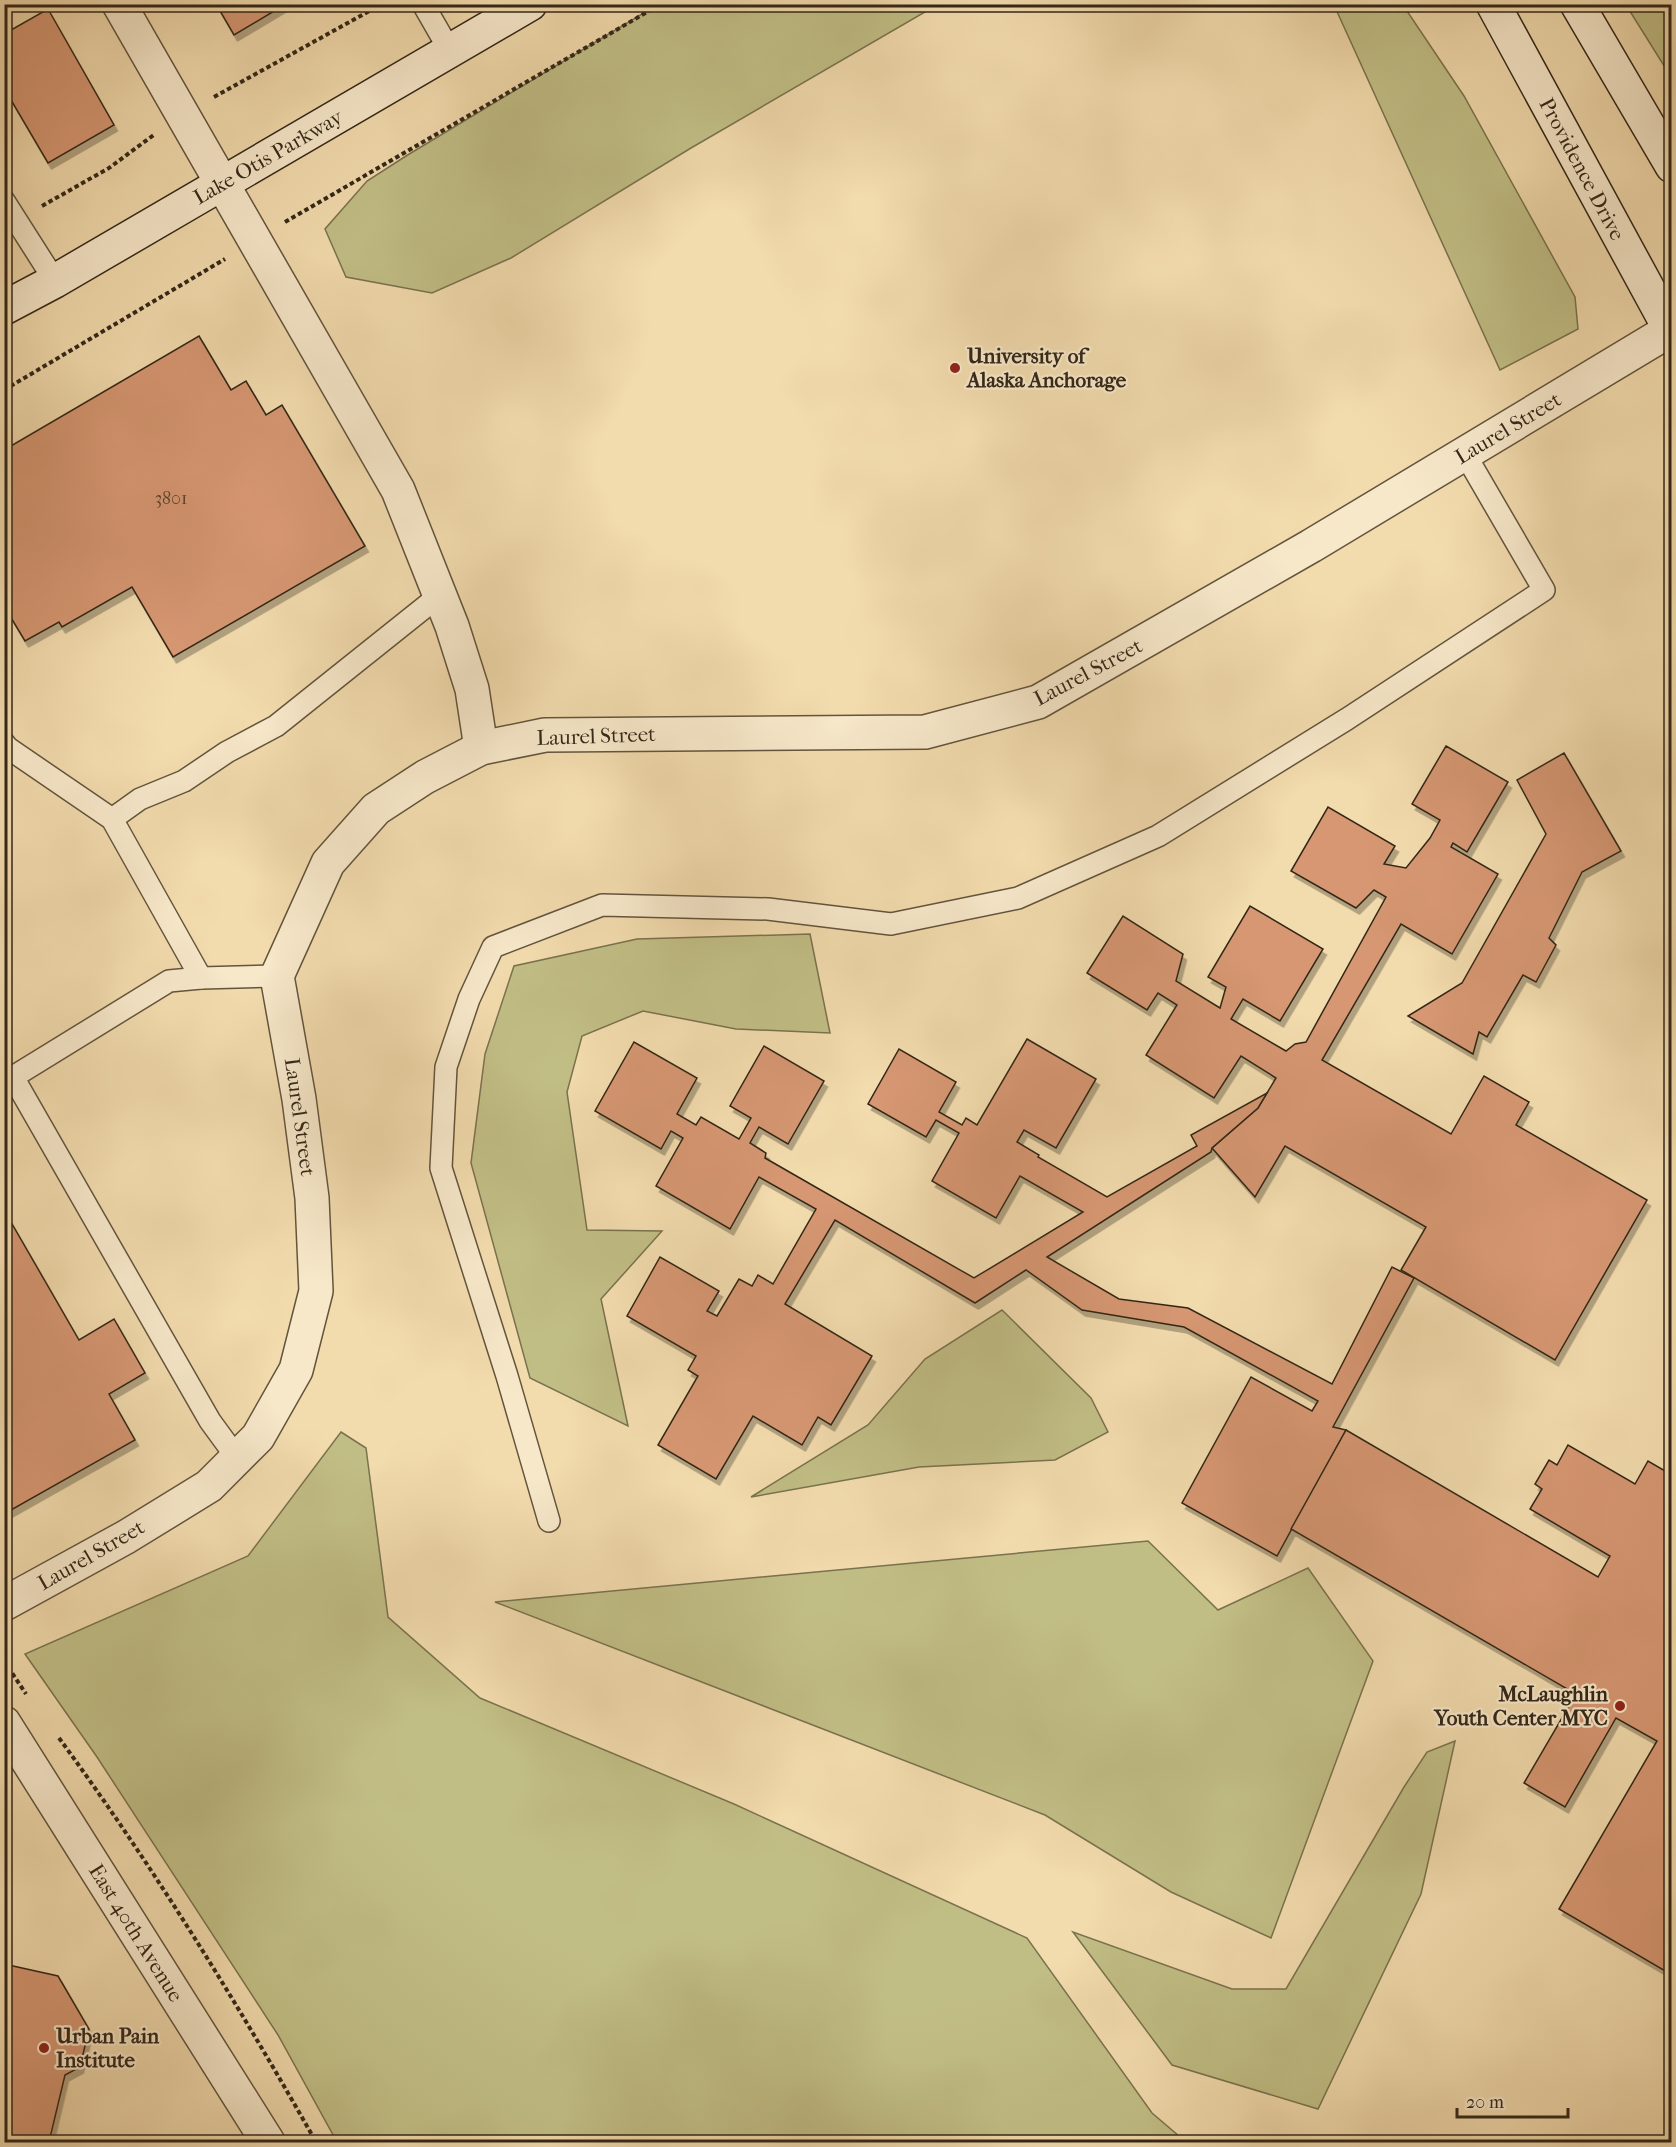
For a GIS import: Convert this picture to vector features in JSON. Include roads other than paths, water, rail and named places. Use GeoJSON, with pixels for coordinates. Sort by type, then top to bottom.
{"type":"FeatureCollection","features":[{"type":"Feature","properties":{"kind":"street"},"geometry":{"type":"LineString","coordinates":[[119,4],[220,184],[398,490],[452,626],[472,689],[481,748]]}},
{"type":"Feature","properties":{"kind":"street","name":"Lake Otis Parkway"},"geometry":{"type":"LineString","coordinates":[[4,308],[55,281],[530,4]]}},
{"type":"Feature","properties":{"kind":"street","name":"Providence Drive"},"geometry":{"type":"LineString","coordinates":[[1493,4],[1671,331]]}},
{"type":"Feature","properties":{"kind":"street"},"geometry":{"type":"LineString","coordinates":[[1577,4],[1671,166]]}},
{"type":"Feature","properties":{"kind":"street","name":"Laurel Street"},"geometry":{"type":"LineString","coordinates":[[4,1604],[126,1537],[209,1486],[258,1437],[296,1370],[316,1291],[312,1198],[299,1099],[277,976],[328,863],[376,809],[425,777],[481,748],[545,735],[925,732],[1038,702],[1311,546],[1671,331]]}},
{"type":"Feature","properties":{"kind":"street","name":"East 40th Avenue"},"geometry":{"type":"LineString","coordinates":[[4,1723],[268,2142]]}},
{"type":"Feature","properties":{"kind":"lane"},"geometry":{"type":"LineString","coordinates":[[423,4],[450,51]]}},
{"type":"Feature","properties":{"kind":"lane"},"geometry":{"type":"LineString","coordinates":[[4,201],[55,281]]}},
{"type":"Feature","properties":{"kind":"lane"},"geometry":{"type":"LineString","coordinates":[[549,1521],[441,1168],[446,1067],[469,999],[493,947],[602,905],[768,909],[891,924],[1018,898],[1158,836],[1347,719],[1544,590],[1465,454]]}},
{"type":"Feature","properties":{"kind":"lane"},"geometry":{"type":"LineString","coordinates":[[112,819],[140,799],[184,781],[227,752],[276,726],[440,596]]}},
{"type":"Feature","properties":{"kind":"lane"},"geometry":{"type":"LineString","coordinates":[[4,743],[112,819],[201,978]]}},
{"type":"Feature","properties":{"kind":"lane"},"geometry":{"type":"LineString","coordinates":[[237,1458],[210,1420],[13,1077],[169,981],[277,976]]}},
{"type":"Feature","properties":{"kind":"place","name":"University of Alaska Anchorage"},"geometry":{"type":"Point","coordinates":[955,368]}},
{"type":"Feature","properties":{"kind":"place","name":"McLaughlin Youth Center MYC"},"geometry":{"type":"Point","coordinates":[1620,1706]}},
{"type":"Feature","properties":{"kind":"place","name":"Urban Pain Institute"},"geometry":{"type":"Point","coordinates":[44,2048]}}]}
